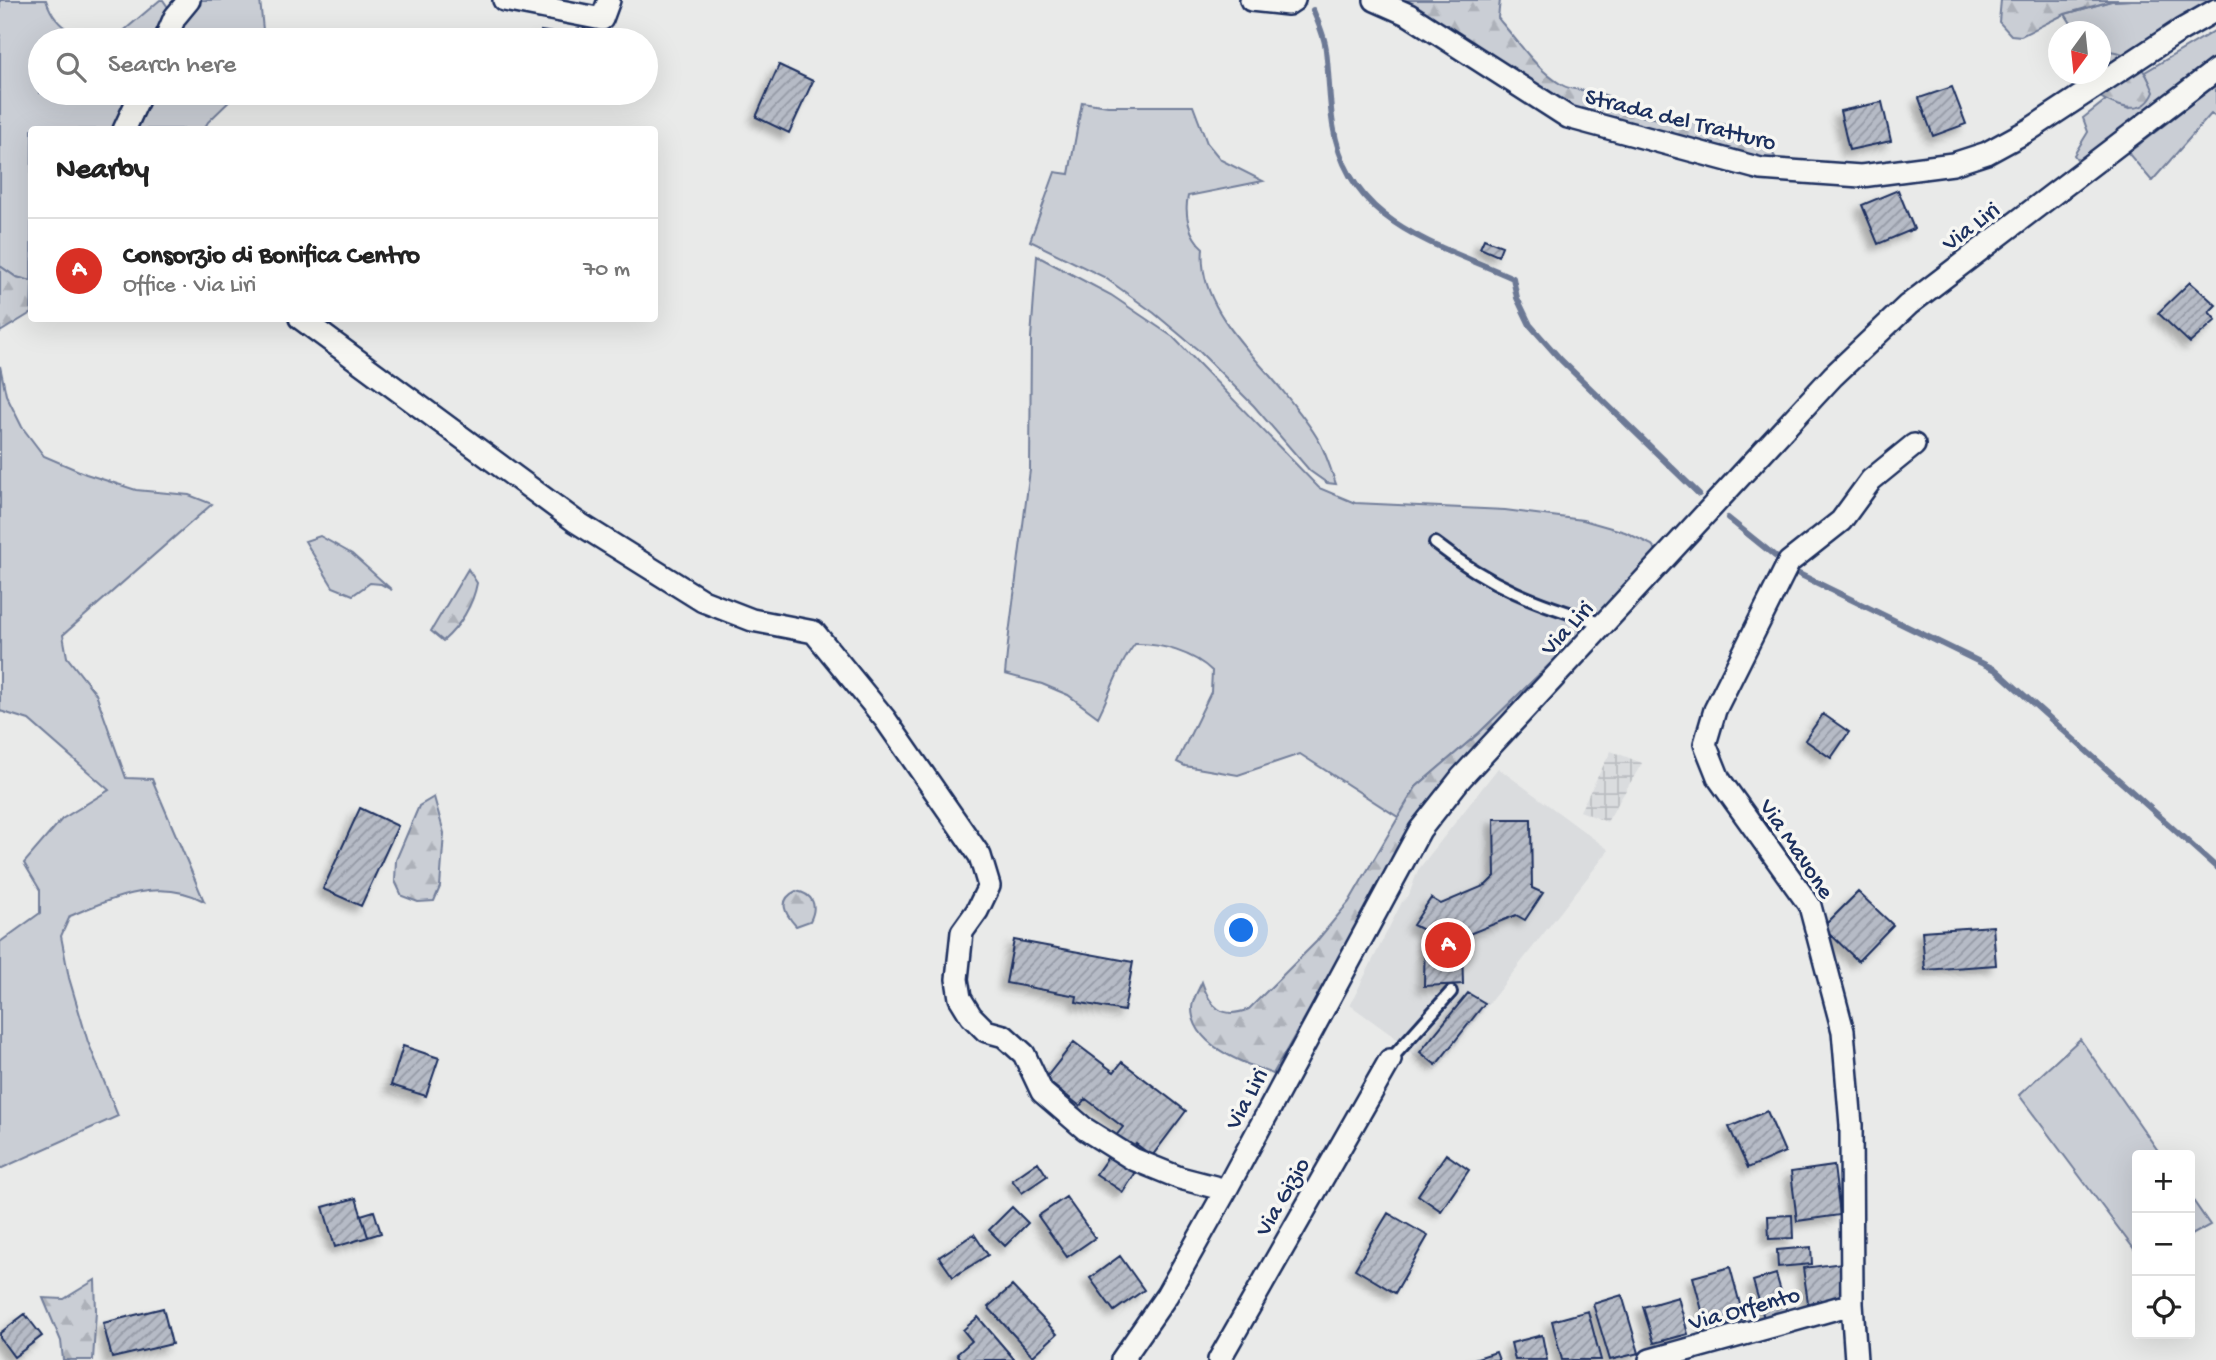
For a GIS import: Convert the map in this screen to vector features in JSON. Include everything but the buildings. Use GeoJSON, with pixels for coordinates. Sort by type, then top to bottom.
{"type":"FeatureCollection","features":[{"type":"Feature","properties":{"kind":"street"},"geometry":{"type":"LineString","coordinates":[[171,28],[189,0]]}},
{"type":"Feature","properties":{"kind":"street"},"geometry":{"type":"LineString","coordinates":[[504,0],[602,19],[609,0]]}},
{"type":"Feature","properties":{"kind":"street"},"geometry":{"type":"LineString","coordinates":[[1251,0],[1288,4],[1294,0]]}},
{"type":"Feature","properties":{"kind":"street","name":"Strada del Tratturo"},"geometry":{"type":"LineString","coordinates":[[1375,0],[1409,15],[1568,117],[1761,169],[1861,176],[1953,164],[1987,153],[2029,130],[2216,10]]}},
{"type":"Feature","properties":{"kind":"street","name":"Via Liri"},"geometry":{"type":"LineString","coordinates":[[1122,1360],[1167,1295],[1420,830],[1461,778],[1833,376],[1908,305],[2216,70]]}},
{"type":"Feature","properties":{"kind":"street"},"geometry":{"type":"LineString","coordinates":[[126,126],[135,105]]}},
{"type":"Feature","properties":{"kind":"street"},"geometry":{"type":"LineString","coordinates":[[305,322],[575,521],[703,601],[752,620],[814,632],[885,719],[980,856],[989,886],[977,911],[962,932],[957,979],[960,998],[971,1016],[986,1031],[1004,1036],[1024,1054],[1042,1092],[1085,1129],[1133,1159],[1180,1178],[1226,1190]]}},
{"type":"Feature","properties":{"kind":"street","name":"Via Mavone"},"geometry":{"type":"LineString","coordinates":[[1856,1360],[1852,1304],[1851,1125],[1843,1031],[1811,906],[1719,779],[1704,744],[1715,710],[1789,562],[1841,521],[1871,480],[1914,445]]}},
{"type":"Feature","properties":{"kind":"street","name":"Via Gizio"},"geometry":{"type":"LineString","coordinates":[[1219,1360],[1390,1060]]}},
{"type":"Feature","properties":{"kind":"street","name":"Via Orfento"},"geometry":{"type":"LineString","coordinates":[[1650,1360],[1852,1304]]}},
{"type":"Feature","properties":{"kind":"lane"},"geometry":{"type":"LineString","coordinates":[[1435,543],[1462,565],[1526,599],[1604,624]]}},
{"type":"Feature","properties":{"kind":"lane"},"geometry":{"type":"LineString","coordinates":[[1390,1060],[1451,992]]}},
{"type":"Feature","properties":{"kind":"shaded area"},"geometry":{"type":"Polygon","coordinates":[[[1611,751],[1642,763],[1607,822],[1580,811],[1611,751]]]}},
{"type":"Feature","properties":{"kind":"shaded area"},"geometry":{"type":"Polygon","coordinates":[[[1498,768],[1609,850],[1436,1071],[1350,1005],[1402,902],[1409,895],[1418,870],[1498,768]]]}},
{"type":"Feature","properties":{"kind":"green space"},"geometry":{"type":"Polygon","coordinates":[[[0,0],[46,0],[51,12],[66,28],[28,28],[28,105],[226,105],[206,126],[28,126],[28,280],[16,277],[0,266],[0,0]]]}},
{"type":"Feature","properties":{"kind":"green space"},"geometry":{"type":"Polygon","coordinates":[[[160,0],[163,0],[174,16],[186,0],[260,0],[263,28],[127,28],[160,0]]]}},
{"type":"Feature","properties":{"kind":"green space"},"geometry":{"type":"Polygon","coordinates":[[[1394,0],[1500,0],[1498,18],[1537,65],[1562,85],[1609,97],[1630,113],[1650,118],[1732,127],[1751,134],[1767,146],[1780,165],[1568,110],[1394,0]]]}},
{"type":"Feature","properties":{"kind":"green space"},"geometry":{"type":"Polygon","coordinates":[[[2001,0],[2131,0],[2111,1],[2065,14],[2021,36],[2011,35],[1999,22],[2001,0]]]}},
{"type":"Feature","properties":{"kind":"green space"},"geometry":{"type":"Polygon","coordinates":[[[2216,0],[2131,57],[2111,52],[2111,21],[2070,21],[2065,14],[2111,1],[2216,0]]]}},
{"type":"Feature","properties":{"kind":"green space"},"geometry":{"type":"Polygon","coordinates":[[[2216,30],[2216,61],[2080,163],[2074,155],[2088,132],[2083,118],[2106,100],[2129,109],[2150,83],[2145,72],[2216,30]]]}},
{"type":"Feature","properties":{"kind":"green space"},"geometry":{"type":"Polygon","coordinates":[[[2111,51],[2126,55],[2138,64],[2154,92],[2148,101],[2132,108],[2112,103],[2086,88],[2086,84],[2111,84],[2111,51]]]}},
{"type":"Feature","properties":{"kind":"green space"},"geometry":{"type":"Polygon","coordinates":[[[2216,85],[2216,117],[2211,114],[2152,181],[2128,153],[2216,85]]]}},
{"type":"Feature","properties":{"kind":"green space"},"geometry":{"type":"Polygon","coordinates":[[[1082,102],[1108,106],[1193,106],[1207,143],[1221,160],[1263,181],[1188,196],[1189,224],[1194,237],[1203,248],[1203,270],[1218,309],[1244,346],[1311,428],[1320,442],[1336,484],[1327,483],[1310,471],[1254,406],[1198,350],[1154,313],[1104,277],[1030,241],[1055,172],[1069,174],[1082,102]]]}},
{"type":"Feature","properties":{"kind":"green space"},"geometry":{"type":"Polygon","coordinates":[[[1037,256],[1111,295],[1173,337],[1319,488],[1355,503],[1505,510],[1583,520],[1625,532],[1652,545],[1661,556],[1479,733],[1416,787],[1398,817],[1300,754],[1238,775],[1185,766],[1177,762],[1211,692],[1212,671],[1196,659],[1166,647],[1135,644],[1119,670],[1098,717],[1068,695],[1042,684],[1005,674],[1030,470],[1031,338],[1037,256]]]}},
{"type":"Feature","properties":{"kind":"green space"},"geometry":{"type":"Polygon","coordinates":[[[0,266],[16,277],[28,280],[28,315],[0,332],[0,266]]]}},
{"type":"Feature","properties":{"kind":"green space"},"geometry":{"type":"Polygon","coordinates":[[[0,366],[6,395],[22,427],[44,456],[86,474],[136,490],[189,495],[212,504],[63,635],[67,657],[96,694],[126,778],[152,779],[204,901],[187,894],[153,890],[119,897],[70,916],[61,936],[69,978],[88,1042],[118,1116],[0,1169],[0,942],[40,913],[40,890],[24,863],[62,819],[109,790],[29,720],[0,711],[0,366]]]}},
{"type":"Feature","properties":{"kind":"green space"},"geometry":{"type":"Polygon","coordinates":[[[320,536],[352,554],[392,590],[381,584],[370,583],[353,595],[333,587],[305,541],[320,536]]]}},
{"type":"Feature","properties":{"kind":"green space"},"geometry":{"type":"Polygon","coordinates":[[[468,569],[477,583],[472,599],[460,622],[443,641],[431,631],[468,569]]]}},
{"type":"Feature","properties":{"kind":"green space"},"geometry":{"type":"Polygon","coordinates":[[[1585,630],[1416,821],[1273,1074],[1234,1058],[1210,1043],[1200,1033],[1192,1008],[1202,982],[1209,998],[1218,1009],[1231,1013],[1249,1009],[1316,942],[1349,902],[1416,787],[1479,733],[1585,630]]]}},
{"type":"Feature","properties":{"kind":"green space"},"geometry":{"type":"Polygon","coordinates":[[[434,797],[444,833],[440,887],[434,901],[418,902],[402,896],[395,881],[396,860],[419,806],[434,797]]]}},
{"type":"Feature","properties":{"kind":"green space"},"geometry":{"type":"Polygon","coordinates":[[[796,891],[810,898],[814,910],[810,921],[796,926],[789,917],[785,903],[796,891]]]}},
{"type":"Feature","properties":{"kind":"green space"},"geometry":{"type":"Polygon","coordinates":[[[2080,1039],[2158,1150],[2132,1150],[2132,1246],[2019,1095],[2080,1039]]]}},
{"type":"Feature","properties":{"kind":"green space"},"geometry":{"type":"Polygon","coordinates":[[[2195,1203],[2210,1225],[2195,1233],[2195,1203]]]}},
{"type":"Feature","properties":{"kind":"green space"},"geometry":{"type":"Polygon","coordinates":[[[95,1280],[93,1360],[63,1360],[61,1341],[43,1298],[64,1299],[95,1280]]]}},
{"type":"Feature","properties":{"kind":"waterway"},"geometry":{"type":"LineString","coordinates":[[1313,10],[1325,45],[1333,125],[1342,159],[1356,186],[1375,207],[1399,225],[1425,240],[1513,278],[1517,298],[1530,325],[1561,360],[1699,494]]}},
{"type":"Feature","properties":{"kind":"waterway"},"geometry":{"type":"LineString","coordinates":[[1728,518],[1775,556]]}},
{"type":"Feature","properties":{"kind":"waterway"},"geometry":{"type":"LineString","coordinates":[[1799,574],[1996,670],[2216,867]]}},
{"type":"Feature","properties":{"kind":"place","name":"Consorzio di Bonifica Centro"},"geometry":{"type":"Point","coordinates":[1448,945]}}]}
